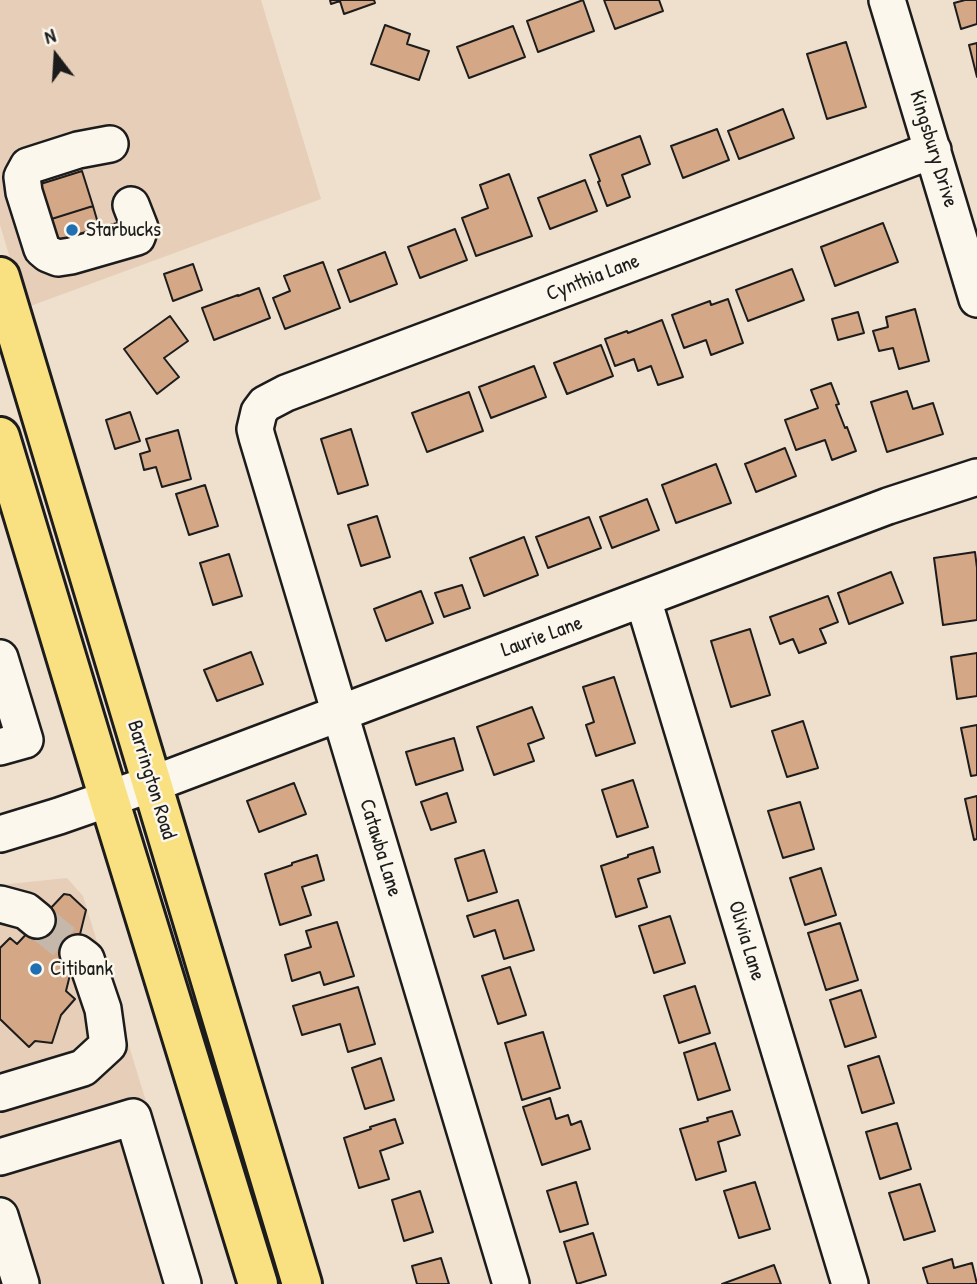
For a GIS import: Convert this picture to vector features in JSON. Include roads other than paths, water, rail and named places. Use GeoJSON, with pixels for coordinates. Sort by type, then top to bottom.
{"type":"FeatureCollection","features":[{"type":"Feature","properties":{"kind":"main road","name":"Barrington Road"},"geometry":{"type":"LineString","coordinates":[[0,277],[302,1284]]}},
{"type":"Feature","properties":{"kind":"main road"},"geometry":{"type":"LineString","coordinates":[[0,437],[258,1284]]}},
{"type":"Feature","properties":{"kind":"street","name":"Kingsbury Drive"},"geometry":{"type":"LineString","coordinates":[[887,0],[977,299]]}},
{"type":"Feature","properties":{"kind":"street"},"geometry":{"type":"LineString","coordinates":[[110,144],[78,150],[28,166],[22,177],[24,192],[42,249],[58,258],[137,237],[140,228],[131,205]]}},
{"type":"Feature","properties":{"kind":"street","name":"Cynthia Lane"},"geometry":{"type":"LineString","coordinates":[[259,412],[265,404],[286,393],[933,150]]}},
{"type":"Feature","properties":{"kind":"street","name":"Catawba Lane"},"geometry":{"type":"LineString","coordinates":[[259,412],[255,429],[257,437],[511,1284]]}},
{"type":"Feature","properties":{"kind":"street","name":"Laurie Lane"},"geometry":{"type":"LineString","coordinates":[[0,834],[152,784],[888,506],[977,477]]}},
{"type":"Feature","properties":{"kind":"street","name":"Olivia Lane"},"geometry":{"type":"LineString","coordinates":[[643,599],[850,1284]]}},
{"type":"Feature","properties":{"kind":"street"},"geometry":{"type":"LineString","coordinates":[[0,747],[25,740],[2,671]]}},
{"type":"Feature","properties":{"kind":"street"},"geometry":{"type":"LineString","coordinates":[[0,905],[26,911],[37,920]]}},
{"type":"Feature","properties":{"kind":"street"},"geometry":{"type":"LineString","coordinates":[[0,1093],[83,1068],[108,1045],[103,1009],[86,959],[78,953]]}},
{"type":"Feature","properties":{"kind":"street"},"geometry":{"type":"LineString","coordinates":[[0,1157],[133,1117],[183,1284]]}},
{"type":"Feature","properties":{"kind":"street"},"geometry":{"type":"LineString","coordinates":[[0,1216],[21,1284]]}},
{"type":"Feature","properties":{"kind":"tunnel"},"geometry":{"type":"LineString","coordinates":[[37,920],[78,953]]}},
{"type":"Feature","properties":{"kind":"place","name":"Starbucks"},"geometry":{"type":"Point","coordinates":[72,230]}},
{"type":"Feature","properties":{"kind":"place","name":"Citibank"},"geometry":{"type":"Point","coordinates":[36,969]}}]}
